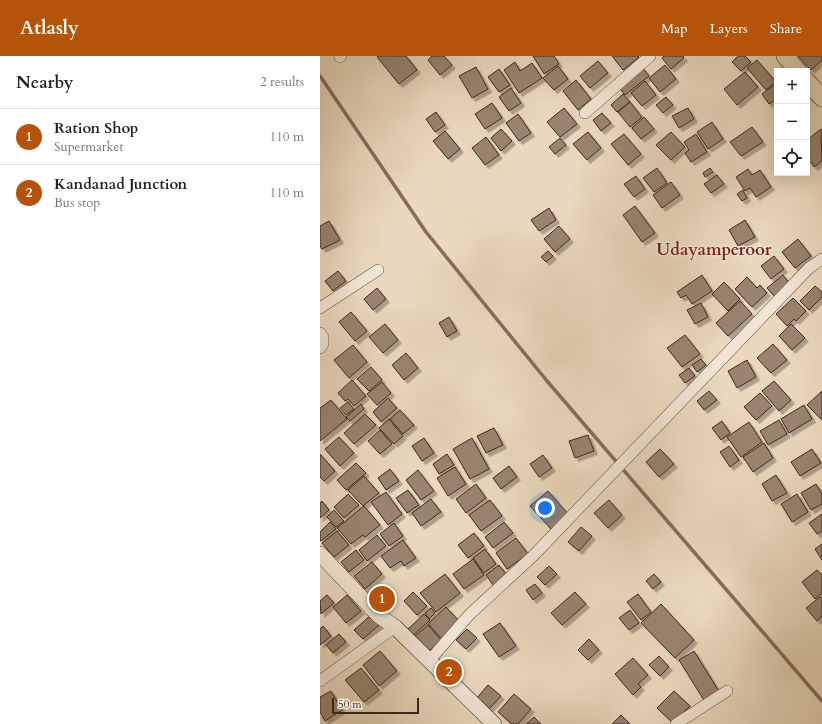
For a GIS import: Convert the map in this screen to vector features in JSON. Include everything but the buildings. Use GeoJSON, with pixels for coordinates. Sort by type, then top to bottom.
{"type":"FeatureCollection","features":[{"type":"Feature","properties":{"kind":"main road"},"geometry":{"type":"LineString","coordinates":[[785,56],[795,68]]}},
{"type":"Feature","properties":{"kind":"main road"},"geometry":{"type":"LineString","coordinates":[[810,84],[822,98]]}},
{"type":"Feature","properties":{"kind":"main road"},"geometry":{"type":"LineString","coordinates":[[320,554],[379,616],[395,627],[494,724]]}},
{"type":"Feature","properties":{"kind":"street"},"geometry":{"type":"LineString","coordinates":[[585,113],[650,56]]}},
{"type":"Feature","properties":{"kind":"street"},"geometry":{"type":"LineString","coordinates":[[428,661],[469,615],[533,556],[809,268],[822,260]]}},
{"type":"Feature","properties":{"kind":"street"},"geometry":{"type":"LineString","coordinates":[[320,308],[378,270]]}},
{"type":"Feature","properties":{"kind":"street"},"geometry":{"type":"LineString","coordinates":[[320,333],[323,337],[324,344],[320,348]]}},
{"type":"Feature","properties":{"kind":"street"},"geometry":{"type":"LineString","coordinates":[[320,681],[395,627]]}},
{"type":"Feature","properties":{"kind":"street"},"geometry":{"type":"LineString","coordinates":[[676,724],[727,691]]}},
{"type":"Feature","properties":{"kind":"waterway"},"geometry":{"type":"LineString","coordinates":[[320,76],[426,232],[547,381],[822,701]]}},
{"type":"Feature","properties":{"kind":"place","name":"Ration Shop"},"geometry":{"type":"Point","coordinates":[382,599]}},
{"type":"Feature","properties":{"kind":"place","name":"Kandanad Junction"},"geometry":{"type":"Point","coordinates":[449,672]}},
{"type":"Feature","properties":{"kind":"district","name":"Udayamperoor"},"geometry":{"type":"Point","coordinates":[714,249]}}]}
